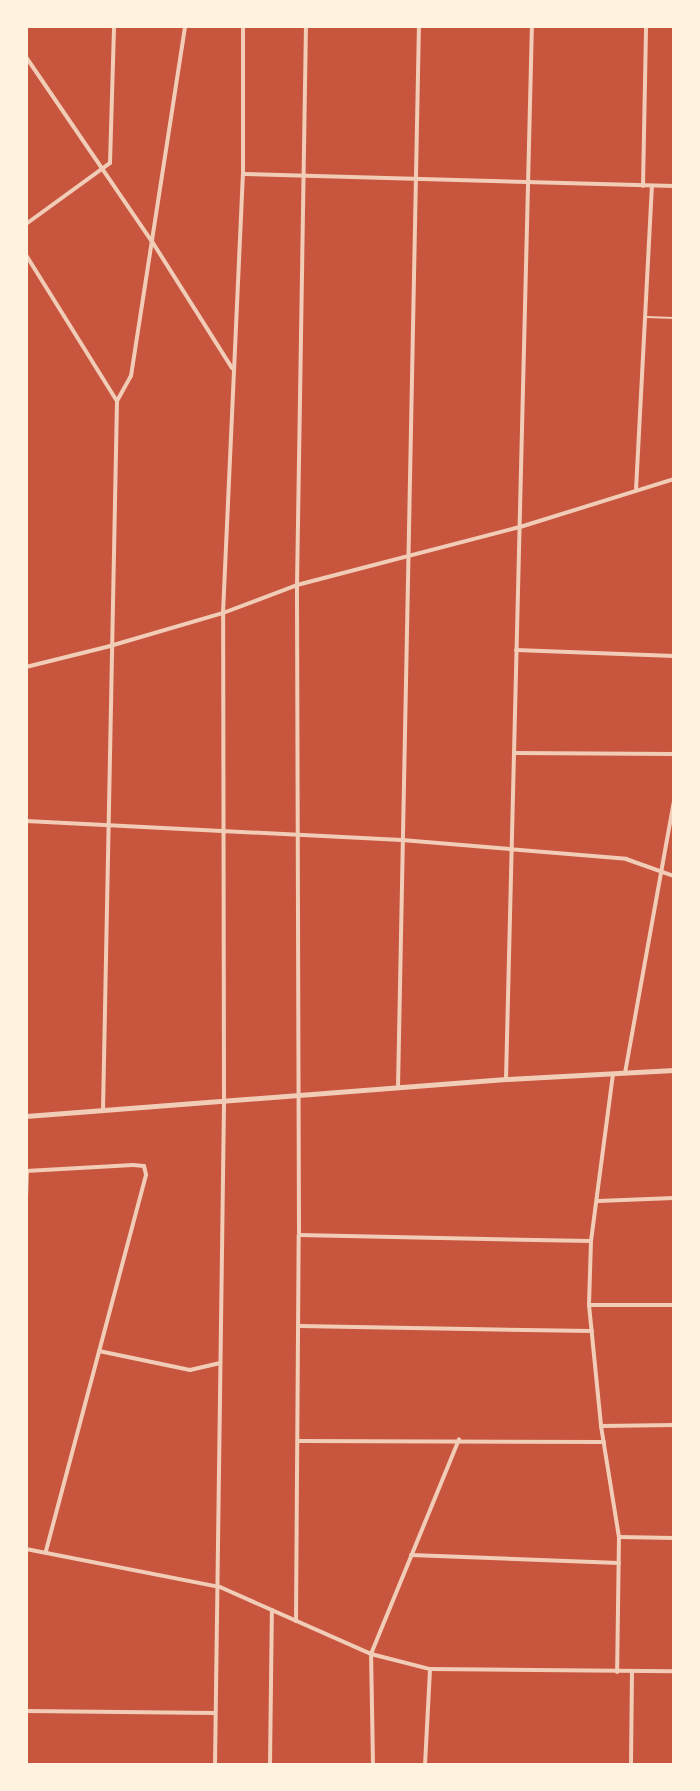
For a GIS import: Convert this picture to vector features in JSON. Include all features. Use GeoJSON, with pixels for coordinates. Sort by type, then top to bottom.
{"type":"FeatureCollection","features":[{"type":"Feature","properties":{"kind":"street"},"geometry":{"type":"LineString","coordinates":[[26,224],[110,163],[113,152],[114,26]]}},
{"type":"Feature","properties":{"kind":"street"},"geometry":{"type":"LineString","coordinates":[[103,1110],[117,401],[131,376],[185,26]]}},
{"type":"Feature","properties":{"kind":"street"},"geometry":{"type":"LineString","coordinates":[[215,1765],[226,830],[223,613],[243,174],[243,26]]}},
{"type":"Feature","properties":{"kind":"street"},"geometry":{"type":"LineString","coordinates":[[296,1621],[299,1326],[297,585],[306,26]]}},
{"type":"Feature","properties":{"kind":"street"},"geometry":{"type":"LineString","coordinates":[[398,1088],[419,26]]}},
{"type":"Feature","properties":{"kind":"street"},"geometry":{"type":"LineString","coordinates":[[506,1079],[532,26]]}},
{"type":"Feature","properties":{"kind":"street"},"geometry":{"type":"LineString","coordinates":[[643,186],[646,26]]}},
{"type":"Feature","properties":{"kind":"street"},"geometry":{"type":"LineString","coordinates":[[26,57],[153,243],[234,370]]}},
{"type":"Feature","properties":{"kind":"street"},"geometry":{"type":"LineString","coordinates":[[243,174],[674,186]]}},
{"type":"Feature","properties":{"kind":"street"},"geometry":{"type":"LineString","coordinates":[[636,490],[652,186]]}},
{"type":"Feature","properties":{"kind":"street"},"geometry":{"type":"LineString","coordinates":[[26,255],[117,401]]}},
{"type":"Feature","properties":{"kind":"street"},"geometry":{"type":"LineString","coordinates":[[26,667],[223,613],[297,585],[520,527],[674,479]]}},
{"type":"Feature","properties":{"kind":"street"},"geometry":{"type":"LineString","coordinates":[[516,650],[674,656]]}},
{"type":"Feature","properties":{"kind":"street"},"geometry":{"type":"LineString","coordinates":[[514,753],[674,754]]}},
{"type":"Feature","properties":{"kind":"street"},"geometry":{"type":"LineString","coordinates":[[625,1073],[664,873],[674,802]]}},
{"type":"Feature","properties":{"kind":"street"},"geometry":{"type":"LineString","coordinates":[[26,821],[402,840],[626,859],[674,876]]}},
{"type":"Feature","properties":{"kind":"street"},"geometry":{"type":"LineString","coordinates":[[26,1116],[506,1079],[674,1070]]}},
{"type":"Feature","properties":{"kind":"street"},"geometry":{"type":"LineString","coordinates":[[613,1074],[591,1241],[589,1305],[601,1426],[619,1537],[617,1672]]}},
{"type":"Feature","properties":{"kind":"street"},"geometry":{"type":"LineString","coordinates":[[26,1198],[26,1171],[41,1167],[144,1166],[146,1175],[46,1553]]}},
{"type":"Feature","properties":{"kind":"street"},"geometry":{"type":"LineString","coordinates":[[598,1201],[674,1198]]}},
{"type":"Feature","properties":{"kind":"street"},"geometry":{"type":"LineString","coordinates":[[299,1235],[591,1241]]}},
{"type":"Feature","properties":{"kind":"street"},"geometry":{"type":"LineString","coordinates":[[589,1305],[674,1305]]}},
{"type":"Feature","properties":{"kind":"street"},"geometry":{"type":"LineString","coordinates":[[299,1326],[592,1331]]}},
{"type":"Feature","properties":{"kind":"street"},"geometry":{"type":"LineString","coordinates":[[99,1351],[190,1370],[220,1363]]}},
{"type":"Feature","properties":{"kind":"street"},"geometry":{"type":"LineString","coordinates":[[601,1426],[674,1425]]}},
{"type":"Feature","properties":{"kind":"street"},"geometry":{"type":"LineString","coordinates":[[298,1441],[459,1439],[604,1442]]}},
{"type":"Feature","properties":{"kind":"street"},"geometry":{"type":"LineString","coordinates":[[373,1765],[371,1654],[459,1439]]}},
{"type":"Feature","properties":{"kind":"street"},"geometry":{"type":"LineString","coordinates":[[619,1537],[674,1538]]}},
{"type":"Feature","properties":{"kind":"street"},"geometry":{"type":"LineString","coordinates":[[26,1549],[215,1586],[371,1654],[430,1669],[674,1671]]}},
{"type":"Feature","properties":{"kind":"street"},"geometry":{"type":"LineString","coordinates":[[411,1555],[619,1563]]}},
{"type":"Feature","properties":{"kind":"street"},"geometry":{"type":"LineString","coordinates":[[270,1765],[272,1610]]}},
{"type":"Feature","properties":{"kind":"street"},"geometry":{"type":"LineString","coordinates":[[425,1765],[430,1669]]}},
{"type":"Feature","properties":{"kind":"street"},"geometry":{"type":"LineString","coordinates":[[631,1765],[632,1672]]}},
{"type":"Feature","properties":{"kind":"street"},"geometry":{"type":"LineString","coordinates":[[26,1711],[215,1713]]}},
{"type":"Feature","properties":{"kind":"lane"},"geometry":{"type":"LineString","coordinates":[[645,317],[674,318]]}}]}
